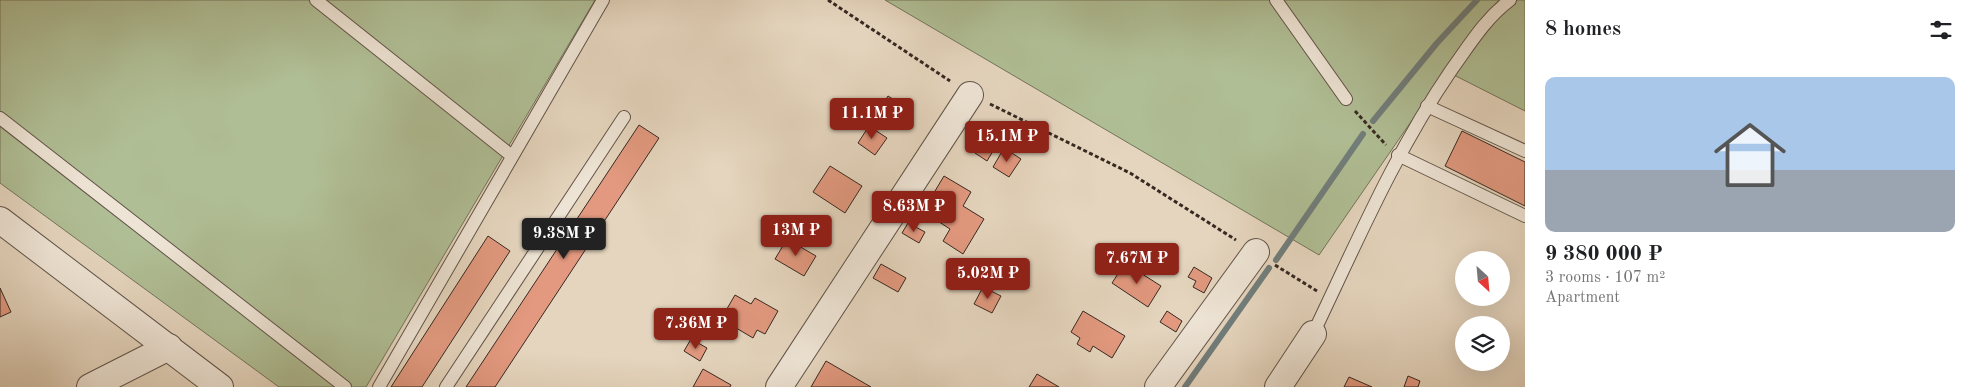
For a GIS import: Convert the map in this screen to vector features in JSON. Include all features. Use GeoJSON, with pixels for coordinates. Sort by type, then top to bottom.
{"type":"FeatureCollection","features":[{"type":"Feature","properties":{"kind":"street"},"geometry":{"type":"LineString","coordinates":[[779,387],[970,95]]}},
{"type":"Feature","properties":{"kind":"street"},"geometry":{"type":"LineString","coordinates":[[0,220],[220,387]]}},
{"type":"Feature","properties":{"kind":"street"},"geometry":{"type":"LineString","coordinates":[[1158,387],[1256,252]]}},
{"type":"Feature","properties":{"kind":"street"},"geometry":{"type":"LineString","coordinates":[[1278,387],[1313,334]]}},
{"type":"Feature","properties":{"kind":"street"},"geometry":{"type":"LineString","coordinates":[[90,387],[169,347]]}},
{"type":"Feature","properties":{"kind":"lane"},"geometry":{"type":"LineString","coordinates":[[316,0],[512,156]]}},
{"type":"Feature","properties":{"kind":"lane"},"geometry":{"type":"LineString","coordinates":[[379,387],[603,0]]}},
{"type":"Feature","properties":{"kind":"lane"},"geometry":{"type":"LineString","coordinates":[[1276,0],[1346,99]]}},
{"type":"Feature","properties":{"kind":"lane"},"geometry":{"type":"LineString","coordinates":[[1313,334],[1398,155],[1426,106],[1492,14],[1510,0]]}},
{"type":"Feature","properties":{"kind":"lane"},"geometry":{"type":"LineString","coordinates":[[1426,106],[1525,151]]}},
{"type":"Feature","properties":{"kind":"lane"},"geometry":{"type":"LineString","coordinates":[[0,118],[345,387]]}},
{"type":"Feature","properties":{"kind":"lane"},"geometry":{"type":"LineString","coordinates":[[446,387],[624,118]]}},
{"type":"Feature","properties":{"kind":"lane"},"geometry":{"type":"LineString","coordinates":[[1398,155],[1525,216]]}},
{"type":"Feature","properties":{"kind":"path"},"geometry":{"type":"LineString","coordinates":[[828,0],[970,95],[1130,173],[1330,299]]}},
{"type":"Feature","properties":{"kind":"path"},"geometry":{"type":"LineString","coordinates":[[1363,120],[1380,140],[1398,155]]}},
{"type":"Feature","properties":{"kind":"green space"},"geometry":{"type":"Polygon","coordinates":[[[0,0],[595,0],[366,387],[279,387],[0,183],[0,0]]]}},
{"type":"Feature","properties":{"kind":"green space"},"geometry":{"type":"Polygon","coordinates":[[[885,0],[1525,0],[1525,111],[1446,71],[1319,255],[885,0]]]}},
{"type":"Feature","properties":{"kind":"building"},"geometry":{"type":"Polygon","coordinates":[[[888,96],[910,110],[897,129],[876,115],[888,96]]]}},
{"type":"Feature","properties":{"kind":"building"},"geometry":{"type":"Polygon","coordinates":[[[985,122],[1004,133],[987,161],[969,149],[985,122]]]}},
{"type":"Feature","properties":{"kind":"building"},"geometry":{"type":"Polygon","coordinates":[[[639,125],[659,138],[495,387],[466,387],[639,125]]]}},
{"type":"Feature","properties":{"kind":"building"},"geometry":{"type":"Polygon","coordinates":[[[869,126],[887,138],[875,155],[858,143],[869,126]]]}},
{"type":"Feature","properties":{"kind":"building"},"geometry":{"type":"Polygon","coordinates":[[[1462,131],[1525,162],[1525,206],[1445,166],[1462,131]]]}},
{"type":"Feature","properties":{"kind":"building"},"geometry":{"type":"Polygon","coordinates":[[[1004,148],[1021,159],[1009,177],[993,167],[1004,148]]]}},
{"type":"Feature","properties":{"kind":"building"},"geometry":{"type":"Polygon","coordinates":[[[830,166],[862,186],[845,213],[813,192],[830,166]]]}},
{"type":"Feature","properties":{"kind":"building"},"geometry":{"type":"Polygon","coordinates":[[[944,176],[971,192],[963,206],[984,219],[963,254],[943,241],[950,229],[933,218],[937,212],[926,206],[944,176]]]}},
{"type":"Feature","properties":{"kind":"building"},"geometry":{"type":"Polygon","coordinates":[[[908,223],[925,232],[919,243],[902,233],[908,223]]]}},
{"type":"Feature","properties":{"kind":"building"},"geometry":{"type":"Polygon","coordinates":[[[488,236],[510,251],[422,387],[391,387],[488,236]]]}},
{"type":"Feature","properties":{"kind":"building"},"geometry":{"type":"Polygon","coordinates":[[[787,239],[816,256],[804,276],[775,259],[787,239]]]}},
{"type":"Feature","properties":{"kind":"building"},"geometry":{"type":"Polygon","coordinates":[[[1125,263],[1161,286],[1148,307],[1112,283],[1125,263]]]}},
{"type":"Feature","properties":{"kind":"building"},"geometry":{"type":"Polygon","coordinates":[[[881,264],[906,278],[898,292],[873,278],[881,264]]]}},
{"type":"Feature","properties":{"kind":"building"},"geometry":{"type":"Polygon","coordinates":[[[1194,267],[1212,278],[1204,293],[1193,287],[1196,281],[1188,277],[1194,267]]]}},
{"type":"Feature","properties":{"kind":"building"},"geometry":{"type":"Polygon","coordinates":[[[983,287],[1001,296],[992,313],[974,304],[983,287]]]}},
{"type":"Feature","properties":{"kind":"building"},"geometry":{"type":"Polygon","coordinates":[[[0,288],[11,312],[0,317],[0,288]]]}},
{"type":"Feature","properties":{"kind":"building"},"geometry":{"type":"Polygon","coordinates":[[[735,295],[751,304],[755,298],[778,311],[765,334],[757,330],[753,338],[721,319],[735,295]]]}},
{"type":"Feature","properties":{"kind":"building"},"geometry":{"type":"Polygon","coordinates":[[[1083,311],[1125,336],[1112,358],[1093,346],[1090,352],[1077,344],[1080,338],[1071,332],[1083,311]]]}},
{"type":"Feature","properties":{"kind":"building"},"geometry":{"type":"Polygon","coordinates":[[[1167,311],[1182,321],[1176,332],[1160,322],[1167,311]]]}},
{"type":"Feature","properties":{"kind":"building"},"geometry":{"type":"Polygon","coordinates":[[[691,339],[707,348],[700,361],[684,351],[691,339]]]}},
{"type":"Feature","properties":{"kind":"building"},"geometry":{"type":"Polygon","coordinates":[[[826,361],[871,387],[811,387],[826,361]]]}},
{"type":"Feature","properties":{"kind":"building"},"geometry":{"type":"Polygon","coordinates":[[[703,369],[731,385],[730,387],[693,387],[703,369]]]}},
{"type":"Feature","properties":{"kind":"building"},"geometry":{"type":"Polygon","coordinates":[[[1037,374],[1059,387],[1029,387],[1037,374]]]}},
{"type":"Feature","properties":{"kind":"building"},"geometry":{"type":"Polygon","coordinates":[[[1408,376],[1420,381],[1418,387],[1404,387],[1408,376]]]}},
{"type":"Feature","properties":{"kind":"building"},"geometry":{"type":"Polygon","coordinates":[[[1349,377],[1372,387],[1344,387],[1349,377]]]}},
{"type":"Feature","properties":{"kind":"waterway"},"geometry":{"type":"LineString","coordinates":[[1373,121],[1437,43],[1477,0]]}},
{"type":"Feature","properties":{"kind":"waterway"},"geometry":{"type":"LineString","coordinates":[[1276,260],[1363,134]]}},
{"type":"Feature","properties":{"kind":"waterway"},"geometry":{"type":"LineString","coordinates":[[1185,387],[1269,268]]}}]}
